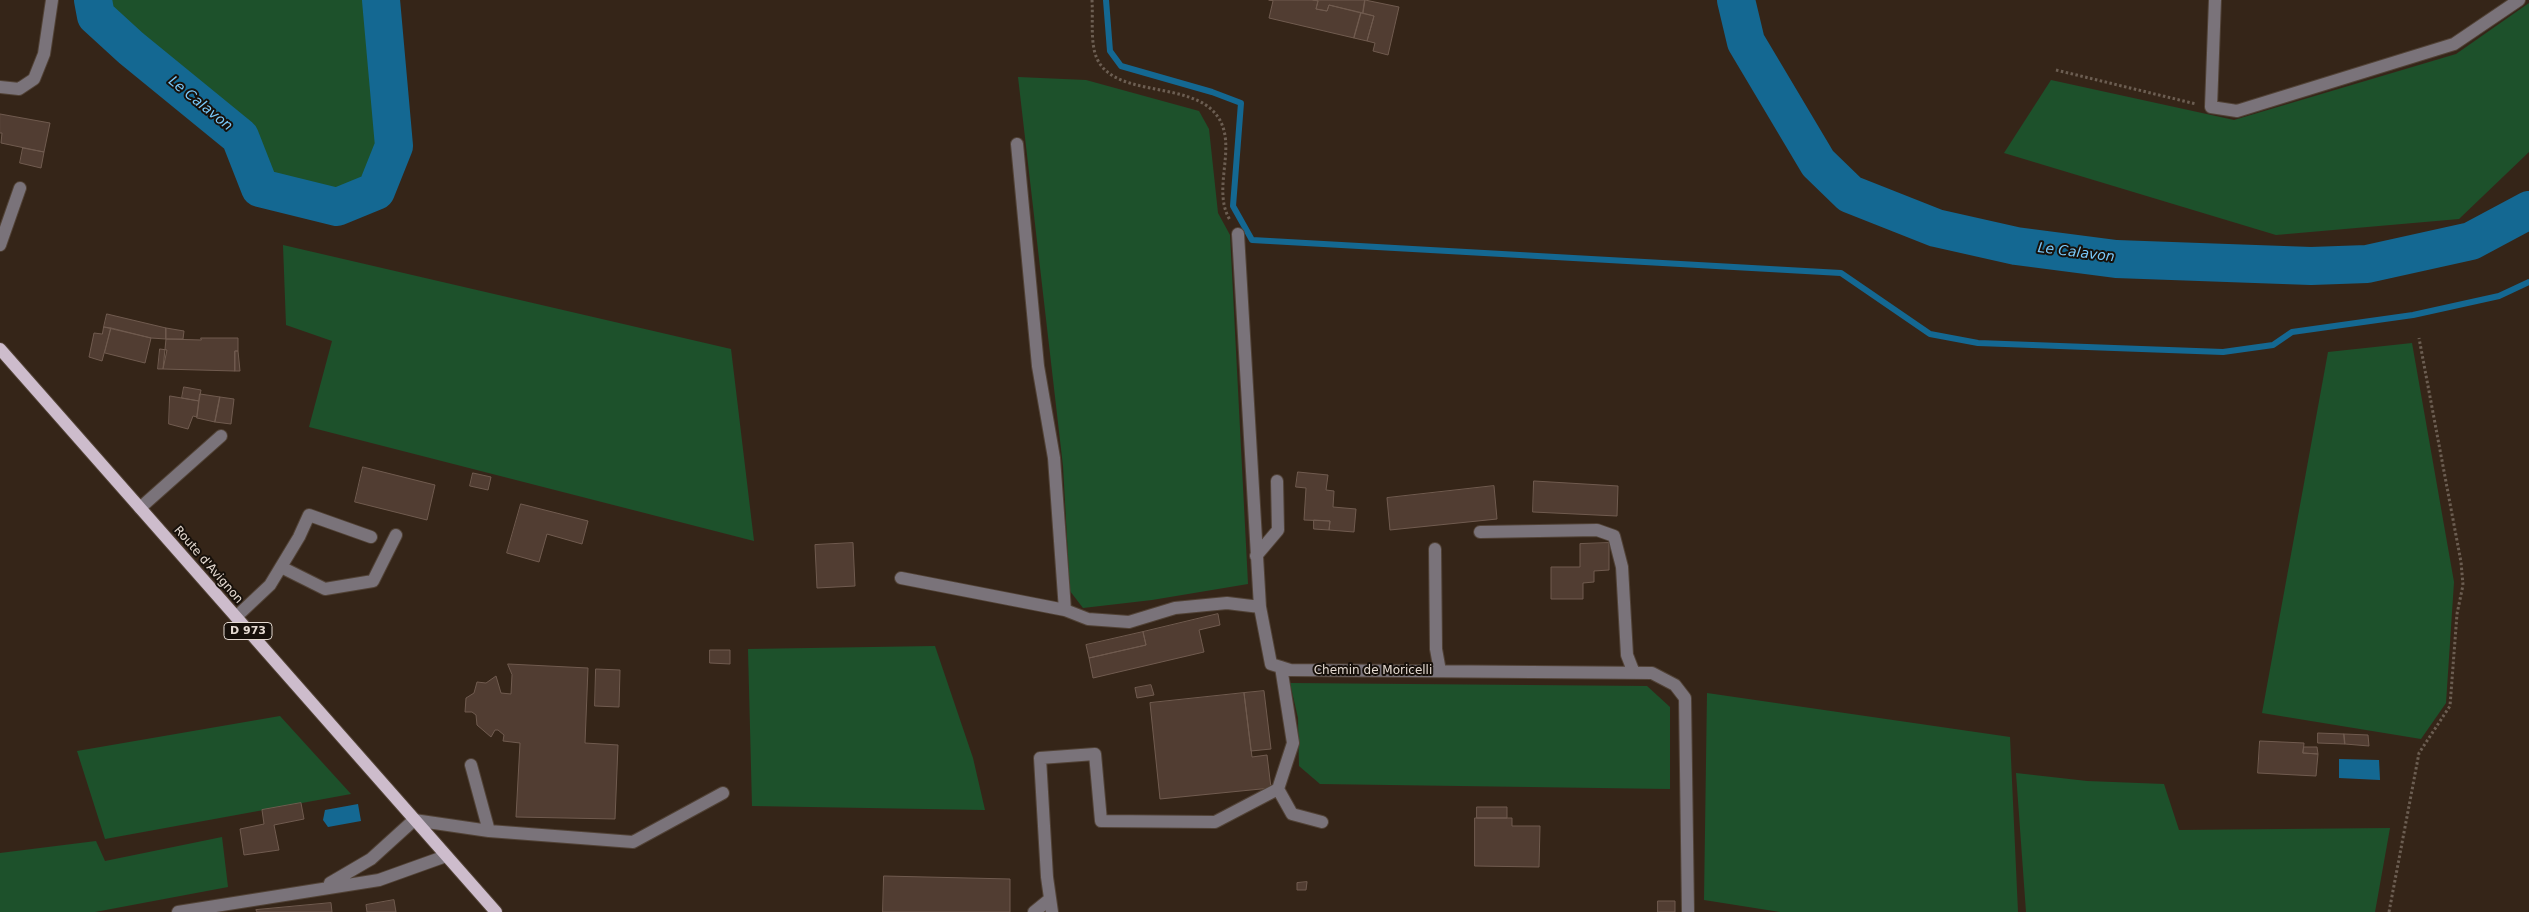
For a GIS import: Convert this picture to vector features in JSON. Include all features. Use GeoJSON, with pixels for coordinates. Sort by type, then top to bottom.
{"type":"FeatureCollection","features":[{"type":"Feature","properties":{"kind":"main road","name":"Route d'Avignon"},"geometry":{"type":"LineString","coordinates":[[0,349],[496,912]]}},
{"type":"Feature","properties":{"kind":"street"},"geometry":{"type":"LineString","coordinates":[[0,87],[19,89],[34,78],[44,54],[52,0]]}},
{"type":"Feature","properties":{"kind":"street"},"geometry":{"type":"LineString","coordinates":[[2215,0],[2211,107],[2237,111],[2454,44],[2519,0]]}},
{"type":"Feature","properties":{"kind":"street"},"geometry":{"type":"LineString","coordinates":[[1017,144],[1038,366],[1054,458],[1065,610]]}},
{"type":"Feature","properties":{"kind":"street"},"geometry":{"type":"LineString","coordinates":[[0,245],[20,188]]}},
{"type":"Feature","properties":{"kind":"street"},"geometry":{"type":"LineString","coordinates":[[1034,912],[1051,906],[1040,758],[1095,754],[1101,821],[1215,822],[1278,789],[1293,743],[1281,667],[1270,664],[1260,607],[1238,234]]}},
{"type":"Feature","properties":{"kind":"street"},"geometry":{"type":"LineString","coordinates":[[140,508],[221,436]]}},
{"type":"Feature","properties":{"kind":"street"},"geometry":{"type":"LineString","coordinates":[[1256,556],[1278,530],[1277,481]]}},
{"type":"Feature","properties":{"kind":"street"},"geometry":{"type":"LineString","coordinates":[[236,618],[270,585],[299,537],[309,515],[371,537]]}},
{"type":"Feature","properties":{"kind":"street"},"geometry":{"type":"LineString","coordinates":[[1480,532],[1597,530],[1614,536],[1622,567],[1627,655],[1634,673]]}},
{"type":"Feature","properties":{"kind":"street"},"geometry":{"type":"LineString","coordinates":[[281,567],[325,589],[373,581],[396,535]]}},
{"type":"Feature","properties":{"kind":"street"},"geometry":{"type":"LineString","coordinates":[[1435,549],[1436,649],[1440,671]]}},
{"type":"Feature","properties":{"kind":"street"},"geometry":{"type":"LineString","coordinates":[[901,578],[1065,610],[1088,619],[1129,622],[1174,608],[1228,602],[1260,607]]}},
{"type":"Feature","properties":{"kind":"street","name":"Chemin de Moricelli"},"geometry":{"type":"LineString","coordinates":[[1281,667],[1290,670],[1652,673],[1675,685],[1685,698],[1688,912]]}},
{"type":"Feature","properties":{"kind":"street"},"geometry":{"type":"LineString","coordinates":[[471,765],[489,832]]}},
{"type":"Feature","properties":{"kind":"street"},"geometry":{"type":"LineString","coordinates":[[1278,789],[1292,814],[1322,822]]}},
{"type":"Feature","properties":{"kind":"street"},"geometry":{"type":"LineString","coordinates":[[321,888],[371,859],[414,820],[489,832],[633,842],[723,793]]}},
{"type":"Feature","properties":{"kind":"street"},"geometry":{"type":"LineString","coordinates":[[178,912],[379,880],[446,856]]}},
{"type":"Feature","properties":{"kind":"path"},"geometry":{"type":"LineString","coordinates":[[1092,0],[1094,50],[1108,74],[1120,80],[1196,99],[1212,110],[1219,118],[1225,136],[1222,196],[1226,214],[1238,234]]}},
{"type":"Feature","properties":{"kind":"path"},"geometry":{"type":"LineString","coordinates":[[2056,70],[2211,107]]}},
{"type":"Feature","properties":{"kind":"path"},"geometry":{"type":"LineString","coordinates":[[2389,912],[2419,754],[2450,706],[2457,614],[2463,584],[2461,562],[2419,338]]}},
{"type":"Feature","properties":{"kind":"green space"},"geometry":{"type":"Polygon","coordinates":[[[107,0],[366,0],[384,145],[369,181],[334,194],[269,178],[250,127],[110,9],[107,0]]]}},
{"type":"Feature","properties":{"kind":"green space"},"geometry":{"type":"Polygon","coordinates":[[[2529,3],[2529,152],[2459,219],[2276,235],[2004,153],[2051,80],[2234,120],[2456,54],[2529,3]]]}},
{"type":"Feature","properties":{"kind":"green space"},"geometry":{"type":"Polygon","coordinates":[[[1018,77],[1086,80],[1199,111],[1209,129],[1218,213],[1230,235],[1248,584],[1152,600],[1083,608],[1070,591],[1063,466],[1018,77]]]}},
{"type":"Feature","properties":{"kind":"green space"},"geometry":{"type":"Polygon","coordinates":[[[283,245],[731,349],[754,541],[309,427],[332,341],[286,325],[283,245]]]}},
{"type":"Feature","properties":{"kind":"green space"},"geometry":{"type":"Polygon","coordinates":[[[2412,343],[2454,582],[2446,703],[2421,739],[2262,713],[2328,352],[2412,343]]]}},
{"type":"Feature","properties":{"kind":"green space"},"geometry":{"type":"Polygon","coordinates":[[[935,646],[973,758],[985,810],[752,806],[748,649],[935,646]]]}},
{"type":"Feature","properties":{"kind":"green space"},"geometry":{"type":"Polygon","coordinates":[[[1290,683],[1647,686],[1670,707],[1670,789],[1320,784],[1299,766],[1298,718],[1290,683]]]}},
{"type":"Feature","properties":{"kind":"green space"},"geometry":{"type":"Polygon","coordinates":[[[1707,693],[2010,737],[2018,912],[1780,912],[1704,900],[1707,693]]]}},
{"type":"Feature","properties":{"kind":"green space"},"geometry":{"type":"Polygon","coordinates":[[[280,716],[351,794],[105,839],[77,751],[280,716]]]}},
{"type":"Feature","properties":{"kind":"green space"},"geometry":{"type":"Polygon","coordinates":[[[2016,773],[2087,781],[2164,784],[2179,830],[2390,828],[2375,912],[2026,912],[2016,773]]]}},
{"type":"Feature","properties":{"kind":"green space"},"geometry":{"type":"Polygon","coordinates":[[[222,837],[228,887],[95,912],[0,912],[0,853],[96,841],[105,861],[222,837]]]}},
{"type":"Feature","properties":{"kind":"water"},"geometry":{"type":"Polygon","coordinates":[[[2339,759],[2379,760],[2380,780],[2339,778],[2339,759]]]}},
{"type":"Feature","properties":{"kind":"water"},"geometry":{"type":"Polygon","coordinates":[[[358,804],[361,821],[328,827],[323,820],[325,810],[358,804]]]}},
{"type":"Feature","properties":{"kind":"building"},"geometry":{"type":"Polygon","coordinates":[[[1269,0],[1313,0],[1318,1],[1316,9],[1327,11],[1329,5],[1361,13],[1354,38],[1269,18],[1273,1],[1269,0]]]}},
{"type":"Feature","properties":{"kind":"building"},"geometry":{"type":"Polygon","coordinates":[[[1313,0],[1365,0],[1363,13],[1329,5],[1327,11],[1316,9],[1318,1],[1313,0]]]}},
{"type":"Feature","properties":{"kind":"building"},"geometry":{"type":"Polygon","coordinates":[[[1365,0],[1399,7],[1388,55],[1373,51],[1375,43],[1367,41],[1374,16],[1363,13],[1365,0]]]}},
{"type":"Feature","properties":{"kind":"building"},"geometry":{"type":"Polygon","coordinates":[[[1361,13],[1374,16],[1367,41],[1354,38],[1361,13]]]}},
{"type":"Feature","properties":{"kind":"building"},"geometry":{"type":"Polygon","coordinates":[[[0,114],[50,123],[44,152],[1,143],[0,114]]]}},
{"type":"Feature","properties":{"kind":"building"},"geometry":{"type":"Polygon","coordinates":[[[23,148],[44,152],[41,168],[20,163],[23,148]]]}},
{"type":"Feature","properties":{"kind":"building"},"geometry":{"type":"Polygon","coordinates":[[[107,314],[166,328],[166,339],[151,338],[104,327],[107,314]]]}},
{"type":"Feature","properties":{"kind":"building"},"geometry":{"type":"Polygon","coordinates":[[[104,327],[111,328],[102,361],[89,357],[94,333],[102,334],[104,327]]]}},
{"type":"Feature","properties":{"kind":"building"},"geometry":{"type":"Polygon","coordinates":[[[111,328],[151,338],[145,363],[105,353],[111,328]]]}},
{"type":"Feature","properties":{"kind":"building"},"geometry":{"type":"Polygon","coordinates":[[[166,328],[184,331],[183,339],[166,339],[166,328]]]}},
{"type":"Feature","properties":{"kind":"building"},"geometry":{"type":"Polygon","coordinates":[[[201,338],[238,338],[238,351],[235,351],[235,371],[163,369],[166,339],[201,340],[201,338]]]}},
{"type":"Feature","properties":{"kind":"building"},"geometry":{"type":"Polygon","coordinates":[[[160,349],[167,350],[163,369],[158,369],[160,349]]]}},
{"type":"Feature","properties":{"kind":"building"},"geometry":{"type":"Polygon","coordinates":[[[235,351],[238,351],[240,371],[235,371],[235,351]]]}},
{"type":"Feature","properties":{"kind":"building"},"geometry":{"type":"Polygon","coordinates":[[[184,387],[201,390],[199,401],[182,398],[184,387]]]}},
{"type":"Feature","properties":{"kind":"building"},"geometry":{"type":"Polygon","coordinates":[[[200,394],[220,397],[215,422],[197,418],[200,394]]]}},
{"type":"Feature","properties":{"kind":"building"},"geometry":{"type":"Polygon","coordinates":[[[170,396],[199,401],[197,417],[193,416],[188,429],[169,424],[170,396]]]}},
{"type":"Feature","properties":{"kind":"building"},"geometry":{"type":"Polygon","coordinates":[[[220,397],[234,399],[231,424],[215,422],[220,397]]]}},
{"type":"Feature","properties":{"kind":"building"},"geometry":{"type":"Polygon","coordinates":[[[363,467],[435,485],[427,520],[355,502],[363,467]]]}},
{"type":"Feature","properties":{"kind":"building"},"geometry":{"type":"Polygon","coordinates":[[[1298,472],[1328,475],[1326,490],[1334,491],[1333,507],[1356,509],[1354,532],[1329,530],[1330,521],[1304,520],[1306,488],[1296,487],[1298,472]]]}},
{"type":"Feature","properties":{"kind":"building"},"geometry":{"type":"Polygon","coordinates":[[[473,473],[491,477],[488,490],[470,486],[473,473]]]}},
{"type":"Feature","properties":{"kind":"building"},"geometry":{"type":"Polygon","coordinates":[[[1534,481],[1618,486],[1617,516],[1533,512],[1534,481]]]}},
{"type":"Feature","properties":{"kind":"building"},"geometry":{"type":"Polygon","coordinates":[[[1494,486],[1497,519],[1390,530],[1387,498],[1494,486]]]}},
{"type":"Feature","properties":{"kind":"building"},"geometry":{"type":"Polygon","coordinates":[[[521,504],[588,521],[582,544],[547,534],[539,562],[507,553],[521,504]]]}},
{"type":"Feature","properties":{"kind":"building"},"geometry":{"type":"Polygon","coordinates":[[[1314,520],[1330,521],[1329,530],[1314,529],[1314,520]]]}},
{"type":"Feature","properties":{"kind":"building"},"geometry":{"type":"Polygon","coordinates":[[[853,543],[855,586],[817,588],[815,545],[853,543]]]}},
{"type":"Feature","properties":{"kind":"building"},"geometry":{"type":"Polygon","coordinates":[[[1609,543],[1609,570],[1594,571],[1594,582],[1583,583],[1583,599],[1551,599],[1551,567],[1580,567],[1580,544],[1609,543]]]}},
{"type":"Feature","properties":{"kind":"building"},"geometry":{"type":"Polygon","coordinates":[[[1218,614],[1220,625],[1199,630],[1204,652],[1093,678],[1089,658],[1146,645],[1143,632],[1218,614]]]}},
{"type":"Feature","properties":{"kind":"building"},"geometry":{"type":"Polygon","coordinates":[[[1143,632],[1146,645],[1089,658],[1086,645],[1143,632]]]}},
{"type":"Feature","properties":{"kind":"building"},"geometry":{"type":"Polygon","coordinates":[[[710,650],[730,650],[730,664],[710,663],[710,650]]]}},
{"type":"Feature","properties":{"kind":"building"},"geometry":{"type":"Polygon","coordinates":[[[508,664],[588,668],[585,743],[618,745],[615,819],[516,817],[520,743],[503,741],[504,735],[498,730],[495,730],[491,737],[477,725],[476,715],[472,712],[465,712],[466,698],[474,693],[477,682],[486,683],[496,676],[501,693],[511,694],[512,675],[508,664]]]}},
{"type":"Feature","properties":{"kind":"building"},"geometry":{"type":"Polygon","coordinates":[[[596,669],[620,670],[619,707],[595,706],[596,669]]]}},
{"type":"Feature","properties":{"kind":"building"},"geometry":{"type":"Polygon","coordinates":[[[1151,685],[1154,695],[1137,698],[1135,688],[1151,685]]]}},
{"type":"Feature","properties":{"kind":"building"},"geometry":{"type":"Polygon","coordinates":[[[1264,691],[1271,749],[1251,751],[1244,693],[1264,691]]]}},
{"type":"Feature","properties":{"kind":"building"},"geometry":{"type":"Polygon","coordinates":[[[1244,693],[1252,757],[1267,755],[1271,788],[1160,799],[1150,703],[1244,693]]]}},
{"type":"Feature","properties":{"kind":"building"},"geometry":{"type":"Polygon","coordinates":[[[2318,733],[2344,734],[2345,744],[2318,743],[2318,733]]]}},
{"type":"Feature","properties":{"kind":"building"},"geometry":{"type":"Polygon","coordinates":[[[2344,734],[2368,735],[2369,746],[2345,744],[2344,734]]]}},
{"type":"Feature","properties":{"kind":"building"},"geometry":{"type":"Polygon","coordinates":[[[2260,741],[2304,743],[2303,753],[2318,754],[2316,776],[2258,773],[2260,741]]]}},
{"type":"Feature","properties":{"kind":"building"},"geometry":{"type":"Polygon","coordinates":[[[2304,747],[2317,747],[2318,754],[2303,753],[2304,747]]]}},
{"type":"Feature","properties":{"kind":"building"},"geometry":{"type":"Polygon","coordinates":[[[301,803],[304,819],[274,825],[279,850],[244,855],[240,829],[264,824],[262,810],[301,803]]]}},
{"type":"Feature","properties":{"kind":"building"},"geometry":{"type":"Polygon","coordinates":[[[1477,807],[1507,807],[1507,818],[1477,818],[1477,807]]]}},
{"type":"Feature","properties":{"kind":"building"},"geometry":{"type":"Polygon","coordinates":[[[1475,818],[1512,818],[1512,826],[1540,826],[1539,867],[1475,866],[1475,818]]]}},
{"type":"Feature","properties":{"kind":"building"},"geometry":{"type":"Polygon","coordinates":[[[884,876],[1010,879],[1010,912],[883,912],[884,876]]]}},
{"type":"Feature","properties":{"kind":"building"},"geometry":{"type":"Polygon","coordinates":[[[1307,882],[1306,890],[1297,890],[1297,883],[1307,882]]]}},
{"type":"Feature","properties":{"kind":"building"},"geometry":{"type":"Polygon","coordinates":[[[394,900],[396,912],[367,912],[366,905],[394,900]]]}},
{"type":"Feature","properties":{"kind":"building"},"geometry":{"type":"Polygon","coordinates":[[[1658,901],[1675,901],[1675,912],[1658,912],[1658,901]]]}},
{"type":"Feature","properties":{"kind":"building"},"geometry":{"type":"Polygon","coordinates":[[[331,903],[332,912],[257,912],[256,910],[331,903]]]}},
{"type":"Feature","properties":{"kind":"waterway","name":"Le Calavon"},"geometry":{"type":"LineString","coordinates":[[93,0],[96,16],[131,48],[240,137],[260,188],[337,207],[376,191],[394,146],[381,0]]}},
{"type":"Feature","properties":{"kind":"waterway"},"geometry":{"type":"LineString","coordinates":[[1106,0],[1110,51],[1121,66],[1212,92],[1241,103],[1233,206],[1252,240],[1841,273],[1930,334],[1978,343],[2223,352],[2273,345],[2292,332],[2413,315],[2499,296],[2529,282]]}},
{"type":"Feature","properties":{"kind":"waterway","name":"Le Calavon"},"geometry":{"type":"LineString","coordinates":[[1736,0],[1746,42],[1818,163],[1850,194],[1936,228],[2016,246],[2116,259],[2311,266],[2367,264],[2471,241],[2529,210]]}}]}
